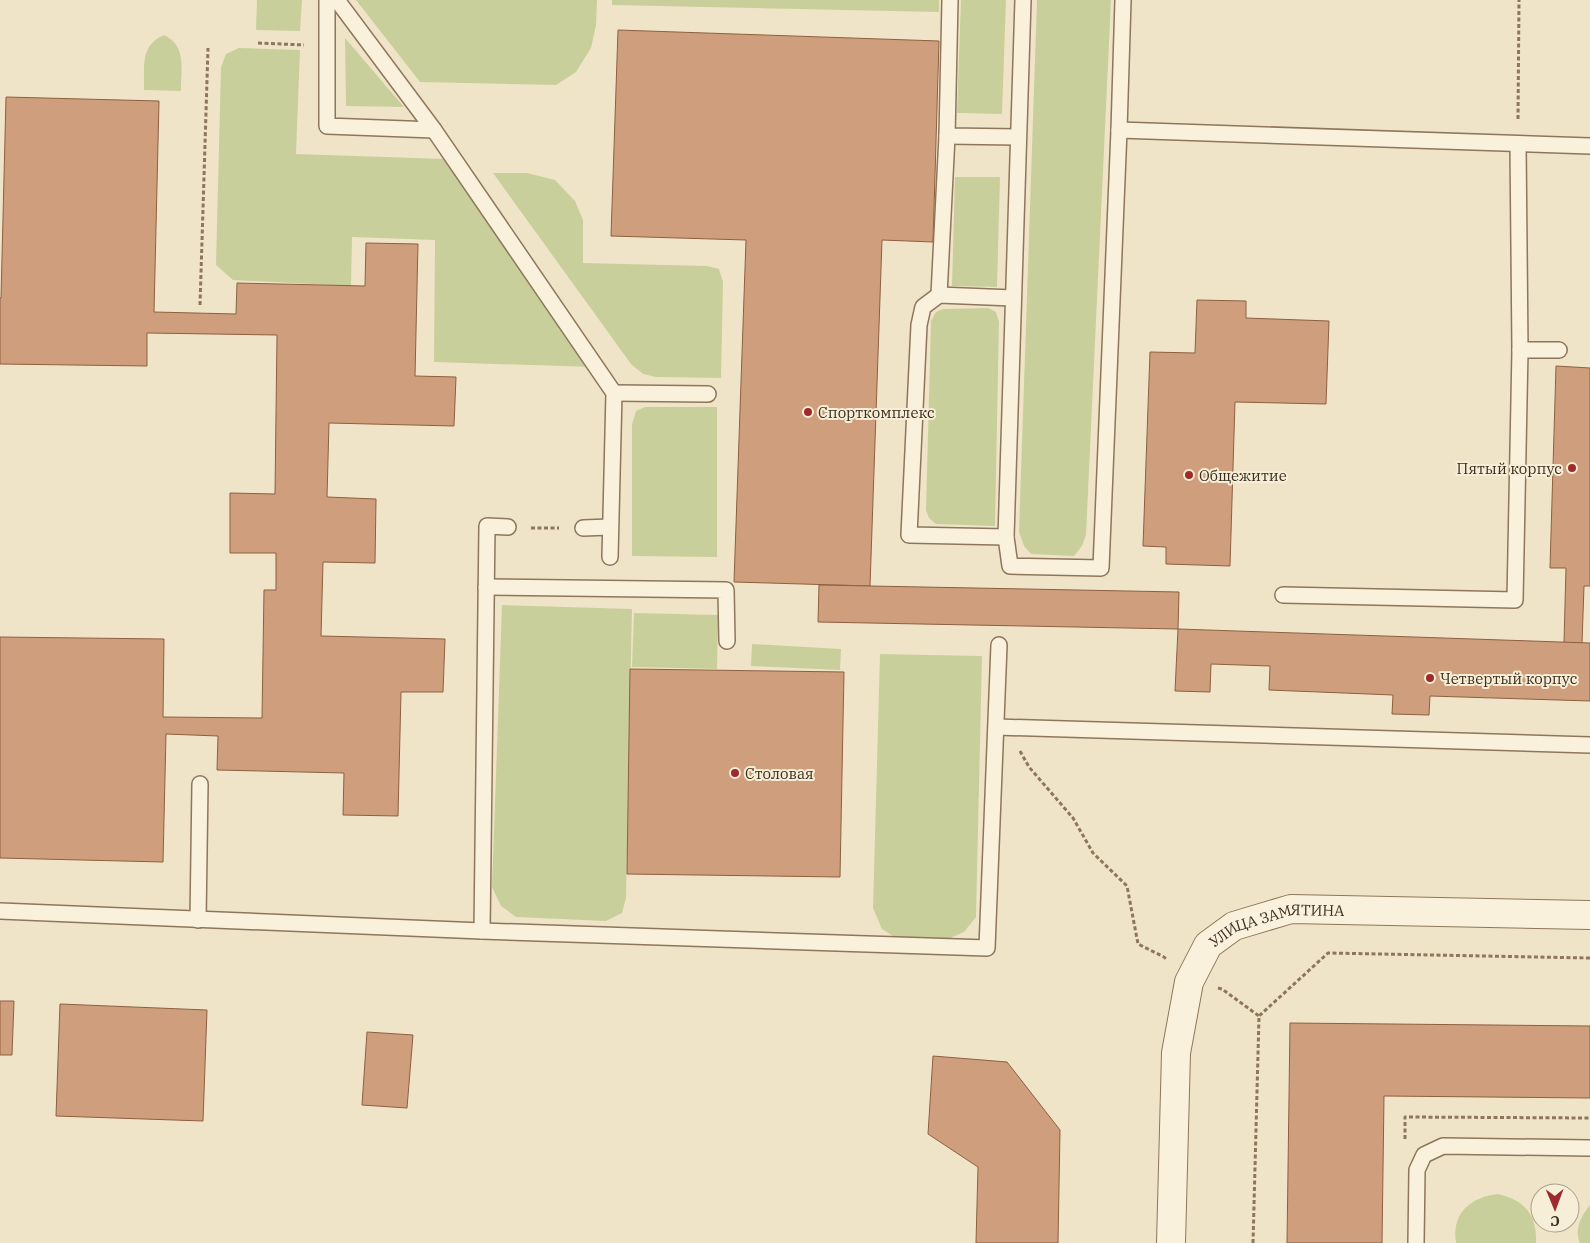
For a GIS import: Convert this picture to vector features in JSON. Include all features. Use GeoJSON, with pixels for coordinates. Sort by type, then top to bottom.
{"type":"FeatureCollection","features":[{"type":"Feature","properties":{"kind":"street","name":"УЛИЦА ЗАМЯТИНА"},"geometry":{"type":"LineString","coordinates":[[1171,1243],[1176,1053],[1189,982],[1208,945],[1234,926],[1291,909],[1590,915]]}},
{"type":"Feature","properties":{"kind":"lane"},"geometry":{"type":"LineString","coordinates":[[326,0],[326,126],[434,130]]}},
{"type":"Feature","properties":{"kind":"lane"},"geometry":{"type":"LineString","coordinates":[[337,0],[434,130],[614,392],[610,557]]}},
{"type":"Feature","properties":{"kind":"lane"},"geometry":{"type":"LineString","coordinates":[[939,295],[947,136],[950,0]]}},
{"type":"Feature","properties":{"kind":"lane"},"geometry":{"type":"LineString","coordinates":[[1022,0],[1006,537],[1010,566],[1101,568],[1123,0]]}},
{"type":"Feature","properties":{"kind":"lane"},"geometry":{"type":"LineString","coordinates":[[1119,130],[1590,146]]}},
{"type":"Feature","properties":{"kind":"lane"},"geometry":{"type":"LineString","coordinates":[[947,136],[1018,137]]}},
{"type":"Feature","properties":{"kind":"lane"},"geometry":{"type":"LineString","coordinates":[[1283,595],[1515,600],[1520,350],[1518,144]]}},
{"type":"Feature","properties":{"kind":"lane"},"geometry":{"type":"LineString","coordinates":[[1006,537],[909,535],[919,324],[923,307],[939,295],[1012,298]]}},
{"type":"Feature","properties":{"kind":"lane"},"geometry":{"type":"LineString","coordinates":[[1520,350],[1559,350]]}},
{"type":"Feature","properties":{"kind":"lane"},"geometry":{"type":"LineString","coordinates":[[614,392],[708,394]]}},
{"type":"Feature","properties":{"kind":"lane"},"geometry":{"type":"LineString","coordinates":[[482,931],[487,526],[508,527]]}},
{"type":"Feature","properties":{"kind":"lane"},"geometry":{"type":"LineString","coordinates":[[582,528],[610,527]]}},
{"type":"Feature","properties":{"kind":"lane"},"geometry":{"type":"LineString","coordinates":[[486,587],[726,590],[727,641]]}},
{"type":"Feature","properties":{"kind":"lane"},"geometry":{"type":"LineString","coordinates":[[0,912],[987,948],[1002,727],[999,645]]}},
{"type":"Feature","properties":{"kind":"lane"},"geometry":{"type":"LineString","coordinates":[[1002,727],[1590,745]]}},
{"type":"Feature","properties":{"kind":"lane"},"geometry":{"type":"LineString","coordinates":[[198,920],[200,784]]}},
{"type":"Feature","properties":{"kind":"lane"},"geometry":{"type":"LineString","coordinates":[[1416,1243],[1417,1170],[1424,1155],[1443,1146],[1590,1148]]}},
{"type":"Feature","properties":{"kind":"path"},"geometry":{"type":"LineString","coordinates":[[1518,144],[1519,0]]}},
{"type":"Feature","properties":{"kind":"path"},"geometry":{"type":"LineString","coordinates":[[258,43],[327,45]]}},
{"type":"Feature","properties":{"kind":"path"},"geometry":{"type":"LineString","coordinates":[[200,306],[208,48]]}},
{"type":"Feature","properties":{"kind":"path"},"geometry":{"type":"LineString","coordinates":[[508,527],[582,528]]}},
{"type":"Feature","properties":{"kind":"path"},"geometry":{"type":"LineString","coordinates":[[1002,727],[1029,768],[1073,818],[1093,853],[1127,886],[1138,944],[1164,957],[1189,982],[1222,989],[1259,1016]]}},
{"type":"Feature","properties":{"kind":"path"},"geometry":{"type":"LineString","coordinates":[[1253,1243],[1259,1016],[1328,953],[1590,958]]}},
{"type":"Feature","properties":{"kind":"green space"},"geometry":{"type":"Polygon","coordinates":[[[257,0],[302,0],[300,31],[256,30],[257,0]]]}},
{"type":"Feature","properties":{"kind":"green space"},"geometry":{"type":"Polygon","coordinates":[[[356,0],[597,0],[596,25],[591,48],[576,72],[556,85],[420,82],[356,0]]]}},
{"type":"Feature","properties":{"kind":"green space"},"geometry":{"type":"Polygon","coordinates":[[[612,0],[939,0],[939,12],[612,5],[612,0]]]}},
{"type":"Feature","properties":{"kind":"green space"},"geometry":{"type":"Polygon","coordinates":[[[961,0],[1006,0],[1002,114],[957,113],[961,0]]]}},
{"type":"Feature","properties":{"kind":"green space"},"geometry":{"type":"Polygon","coordinates":[[[1037,0],[1111,0],[1086,535],[1082,546],[1074,556],[1031,554],[1024,546],[1019,532],[1037,0]]]}},
{"type":"Feature","properties":{"kind":"green space"},"geometry":{"type":"Polygon","coordinates":[[[164,35],[176,45],[179,52],[182,67],[181,91],[144,90],[144,65],[147,51],[150,45],[164,35]]]}},
{"type":"Feature","properties":{"kind":"green space"},"geometry":{"type":"Polygon","coordinates":[[[345,38],[404,107],[346,106],[345,38]]]}},
{"type":"Feature","properties":{"kind":"green space"},"geometry":{"type":"Polygon","coordinates":[[[239,48],[300,50],[296,154],[445,159],[593,367],[434,362],[435,240],[352,237],[351,286],[233,280],[216,265],[221,67],[226,54],[239,48]]]}},
{"type":"Feature","properties":{"kind":"green space"},"geometry":{"type":"Polygon","coordinates":[[[493,173],[527,173],[555,180],[575,201],[583,220],[583,263],[707,266],[719,269],[723,282],[721,378],[656,377],[643,374],[631,364],[493,173]]]}},
{"type":"Feature","properties":{"kind":"green space"},"geometry":{"type":"Polygon","coordinates":[[[955,177],[1000,177],[997,287],[952,286],[955,177]]]}},
{"type":"Feature","properties":{"kind":"green space"},"geometry":{"type":"Polygon","coordinates":[[[988,308],[996,312],[999,322],[995,526],[936,524],[929,518],[926,510],[931,321],[936,312],[943,309],[988,308]]]}},
{"type":"Feature","properties":{"kind":"green space"},"geometry":{"type":"Polygon","coordinates":[[[645,407],[717,407],[717,557],[632,556],[632,424],[636,411],[645,407]]]}},
{"type":"Feature","properties":{"kind":"green space"},"geometry":{"type":"Polygon","coordinates":[[[502,605],[632,609],[626,898],[622,913],[606,921],[516,917],[501,906],[492,887],[502,605]]]}},
{"type":"Feature","properties":{"kind":"green space"},"geometry":{"type":"Polygon","coordinates":[[[634,613],[718,615],[717,669],[632,667],[634,613]]]}},
{"type":"Feature","properties":{"kind":"green space"},"geometry":{"type":"Polygon","coordinates":[[[752,644],[841,649],[840,670],[751,666],[752,644]]]}},
{"type":"Feature","properties":{"kind":"green space"},"geometry":{"type":"Polygon","coordinates":[[[880,654],[982,656],[976,917],[964,932],[948,939],[896,938],[882,929],[873,908],[880,654]]]}},
{"type":"Feature","properties":{"kind":"green space"},"geometry":{"type":"Polygon","coordinates":[[[1498,1194],[1515,1200],[1522,1205],[1530,1214],[1530,1233],[1536,1233],[1536,1243],[1456,1243],[1455,1232],[1460,1215],[1472,1203],[1498,1194]]]}},
{"type":"Feature","properties":{"kind":"green space"},"geometry":{"type":"Polygon","coordinates":[[[1590,1205],[1590,1243],[1580,1243],[1578,1238],[1580,1221],[1590,1205]]]}},
{"type":"Feature","properties":{"kind":"building","name":"Спорткомплекс"},"geometry":{"type":"Polygon","coordinates":[[[618,30],[939,41],[933,242],[882,240],[870,586],[734,582],[746,240],[611,236],[618,30]]]}},
{"type":"Feature","properties":{"kind":"building"},"geometry":{"type":"Polygon","coordinates":[[[6,97],[159,101],[154,312],[236,314],[237,283],[365,286],[366,243],[418,244],[415,376],[456,377],[454,426],[329,423],[327,497],[376,499],[375,563],[323,562],[321,636],[445,639],[443,692],[401,692],[398,816],[343,815],[344,773],[217,770],[218,736],[166,734],[163,862],[0,858],[0,637],[164,639],[163,717],[262,718],[264,590],[276,590],[276,553],[230,553],[230,493],[275,494],[277,335],[147,333],[147,366],[0,364],[6,97]]]}},
{"type":"Feature","properties":{"kind":"building","name":"Общежитие"},"geometry":{"type":"Polygon","coordinates":[[[1197,300],[1246,301],[1246,318],[1329,321],[1326,404],[1235,402],[1230,566],[1166,564],[1166,547],[1143,546],[1150,352],[1195,353],[1197,300]]]}},
{"type":"Feature","properties":{"kind":"building","name":"Пятый корпус"},"geometry":{"type":"Polygon","coordinates":[[[1556,366],[1590,368],[1590,586],[1584,586],[1582,643],[1564,643],[1566,568],[1550,568],[1556,366]]]}},
{"type":"Feature","properties":{"kind":"building"},"geometry":{"type":"Polygon","coordinates":[[[819,585],[1179,592],[1178,629],[818,622],[819,585]]]}},
{"type":"Feature","properties":{"kind":"building","name":"Четвертый корпус"},"geometry":{"type":"Polygon","coordinates":[[[1178,629],[1590,643],[1590,701],[1430,696],[1429,715],[1392,714],[1393,695],[1269,690],[1270,666],[1211,664],[1210,692],[1175,691],[1178,629]]]}},
{"type":"Feature","properties":{"kind":"building","name":"Столовая"},"geometry":{"type":"Polygon","coordinates":[[[630,669],[844,672],[840,877],[627,874],[630,669]]]}},
{"type":"Feature","properties":{"kind":"building"},"geometry":{"type":"Polygon","coordinates":[[[0,1001],[14,1001],[12,1055],[0,1055],[0,1001]]]}},
{"type":"Feature","properties":{"kind":"building"},"geometry":{"type":"Polygon","coordinates":[[[60,1004],[207,1010],[203,1121],[56,1116],[60,1004]]]}},
{"type":"Feature","properties":{"kind":"building"},"geometry":{"type":"Polygon","coordinates":[[[1290,1023],[1590,1026],[1590,1098],[1384,1096],[1382,1243],[1287,1243],[1290,1023]]]}},
{"type":"Feature","properties":{"kind":"building"},"geometry":{"type":"Polygon","coordinates":[[[367,1032],[413,1035],[407,1108],[362,1105],[367,1032]]]}},
{"type":"Feature","properties":{"kind":"building"},"geometry":{"type":"Polygon","coordinates":[[[933,1056],[1007,1062],[1060,1130],[1058,1243],[976,1243],[978,1167],[928,1134],[933,1056]]]}},
{"type":"Feature","properties":{"kind":"place","name":"Спорткомплекс"},"geometry":{"type":"Point","coordinates":[808,412]}},
{"type":"Feature","properties":{"kind":"place","name":"Пятый корпус"},"geometry":{"type":"Point","coordinates":[1572,468]}},
{"type":"Feature","properties":{"kind":"place","name":"Общежитие"},"geometry":{"type":"Point","coordinates":[1189,475]}},
{"type":"Feature","properties":{"kind":"place","name":"Четвертый корпус"},"geometry":{"type":"Point","coordinates":[1430,678]}},
{"type":"Feature","properties":{"kind":"place","name":"Столовая"},"geometry":{"type":"Point","coordinates":[735,773]}}]}
